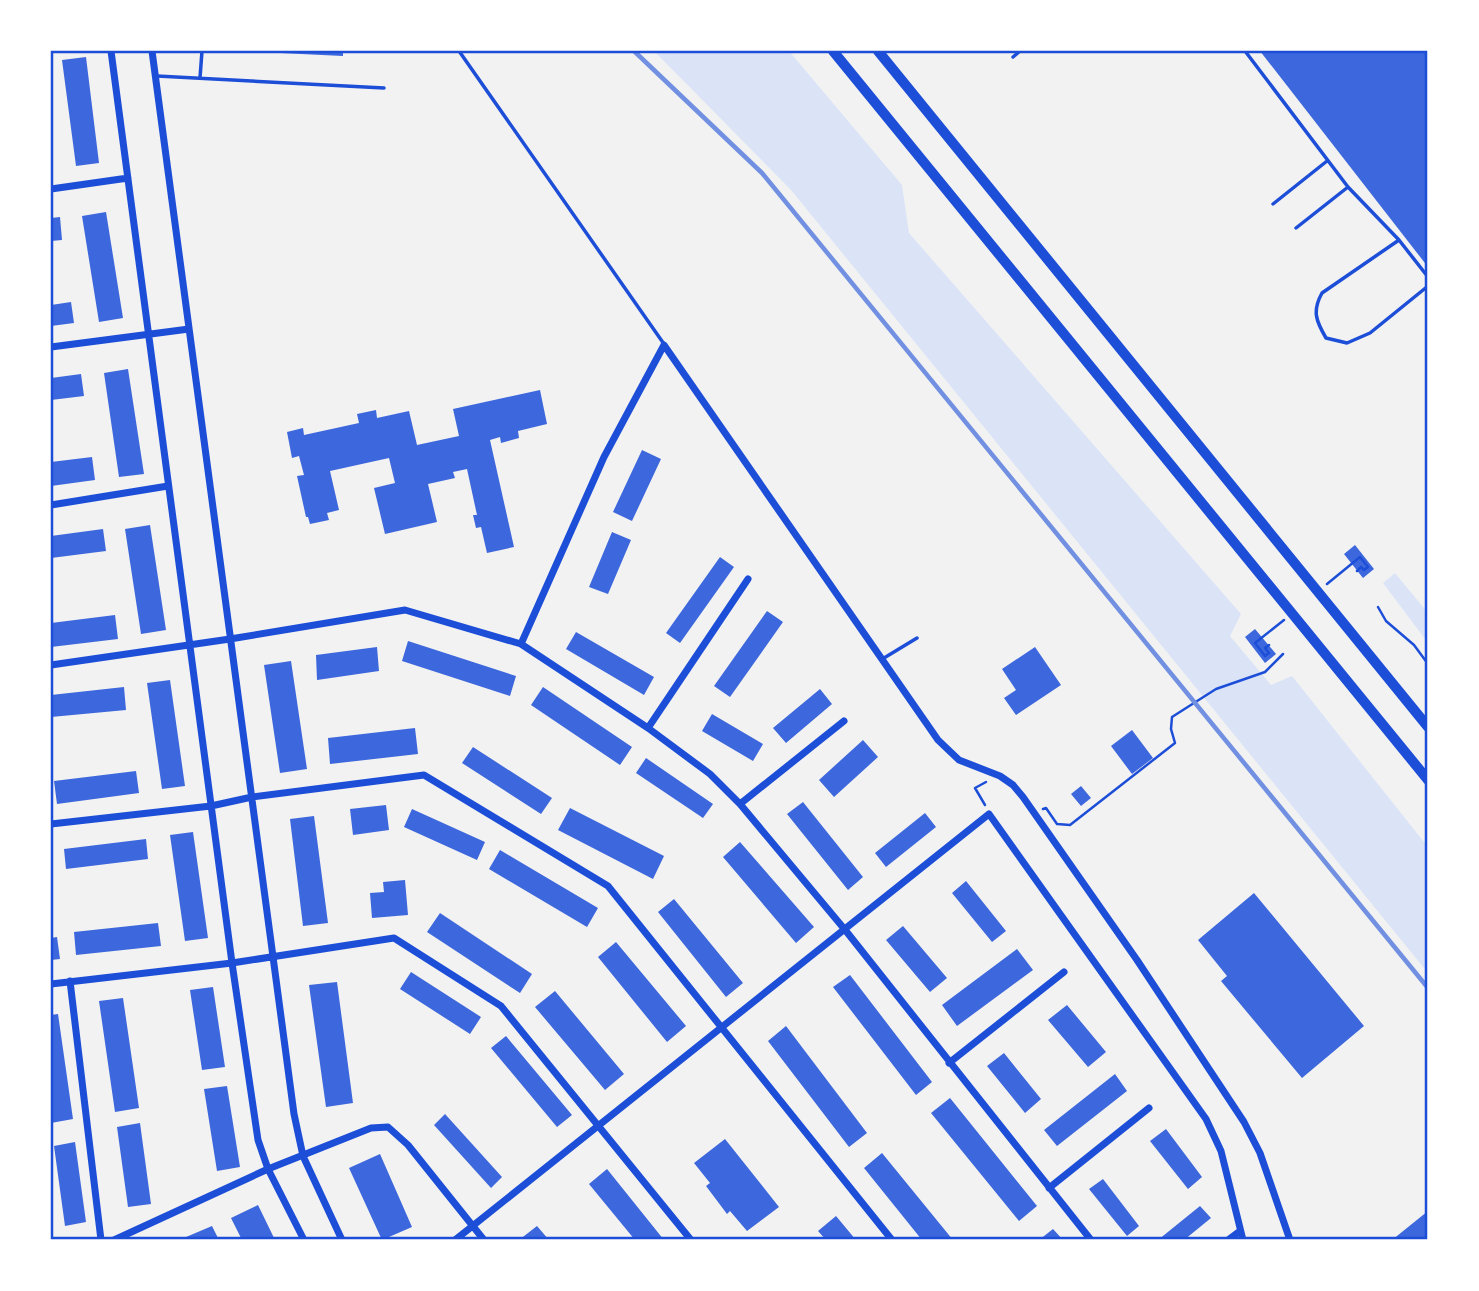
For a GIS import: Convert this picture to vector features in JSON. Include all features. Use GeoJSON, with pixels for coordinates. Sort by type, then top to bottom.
{"type":"FeatureCollection","features":[{"type":"Feature","properties":{"kind":"highway"},"geometry":{"type":"LineString","coordinates":[[833,51],[1428,780]]}},
{"type":"Feature","properties":{"kind":"highway"},"geometry":{"type":"LineString","coordinates":[[878,51],[1428,727]]}},
{"type":"Feature","properties":{"kind":"street"},"geometry":{"type":"LineString","coordinates":[[111,51],[258,1140],[268,1169],[304,1240]]}},
{"type":"Feature","properties":{"kind":"street"},"geometry":{"type":"LineString","coordinates":[[152,51],[294,1114],[303,1156],[342,1240]]}},
{"type":"Feature","properties":{"kind":"street"},"geometry":{"type":"LineString","coordinates":[[51,189],[128,178]]}},
{"type":"Feature","properties":{"kind":"street"},"geometry":{"type":"LineString","coordinates":[[51,347],[148,332],[189,329]]}},
{"type":"Feature","properties":{"kind":"street"},"geometry":{"type":"LineString","coordinates":[[521,644],[604,457],[664,345],[938,740],[959,760],[1000,776],[1013,785],[1030,806],[1145,972],[1244,1122],[1259,1153],[1290,1240]]}},
{"type":"Feature","properties":{"kind":"street"},"geometry":{"type":"LineString","coordinates":[[51,505],[169,486]]}},
{"type":"Feature","properties":{"kind":"street"},"geometry":{"type":"LineString","coordinates":[[648,728],[748,579]]}},
{"type":"Feature","properties":{"kind":"street"},"geometry":{"type":"LineString","coordinates":[[51,665],[405,610],[521,644],[648,728],[710,774],[740,804],[846,931],[1091,1240]]}},
{"type":"Feature","properties":{"kind":"street"},"geometry":{"type":"LineString","coordinates":[[740,804],[844,721]]}},
{"type":"Feature","properties":{"kind":"street"},"geometry":{"type":"LineString","coordinates":[[51,824],[211,806],[252,797],[424,775],[608,886],[892,1240]]}},
{"type":"Feature","properties":{"kind":"street"},"geometry":{"type":"LineString","coordinates":[[454,1240],[846,931],[989,814],[1206,1119],[1221,1151],[1243,1240]]}},
{"type":"Feature","properties":{"kind":"street"},"geometry":{"type":"LineString","coordinates":[[51,984],[232,963],[394,938],[501,1006],[691,1240]]}},
{"type":"Feature","properties":{"kind":"street"},"geometry":{"type":"LineString","coordinates":[[949,1063],[1064,972]]}},
{"type":"Feature","properties":{"kind":"street"},"geometry":{"type":"LineString","coordinates":[[70,982],[101,1240]]}},
{"type":"Feature","properties":{"kind":"street"},"geometry":{"type":"LineString","coordinates":[[1049,1188],[1149,1108]]}},
{"type":"Feature","properties":{"kind":"street"},"geometry":{"type":"LineString","coordinates":[[114,1240],[268,1169],[370,1128],[388,1127],[408,1145],[484,1240]]}},
{"type":"Feature","properties":{"kind":"street"},"geometry":{"type":"LineString","coordinates":[[1228,1240],[1240,1231]]}},
{"type":"Feature","properties":{"kind":"lane"},"geometry":{"type":"LineString","coordinates":[[200,78],[202,51]]}},
{"type":"Feature","properties":{"kind":"lane"},"geometry":{"type":"LineString","coordinates":[[459,51],[664,345]]}},
{"type":"Feature","properties":{"kind":"lane"},"geometry":{"type":"LineString","coordinates":[[1013,57],[1020,51]]}},
{"type":"Feature","properties":{"kind":"lane"},"geometry":{"type":"LineString","coordinates":[[1245,51],[1348,187],[1399,240],[1428,277]]}},
{"type":"Feature","properties":{"kind":"lane"},"geometry":{"type":"LineString","coordinates":[[155,76],[384,88]]}},
{"type":"Feature","properties":{"kind":"lane"},"geometry":{"type":"LineString","coordinates":[[1273,204],[1327,161]]}},
{"type":"Feature","properties":{"kind":"lane"},"geometry":{"type":"LineString","coordinates":[[1296,228],[1348,187]]}},
{"type":"Feature","properties":{"kind":"lane"},"geometry":{"type":"LineString","coordinates":[[1399,240],[1322,293],[1314,307],[1317,321],[1326,338],[1347,343],[1370,333],[1428,286]]}},
{"type":"Feature","properties":{"kind":"lane"},"geometry":{"type":"LineString","coordinates":[[882,660],[917,638]]}},
{"type":"Feature","properties":{"kind":"path"},"geometry":{"type":"LineString","coordinates":[[1322,588],[1360,557],[1368,567],[1364,570],[1361,567],[1357,571]]}},
{"type":"Feature","properties":{"kind":"path"},"geometry":{"type":"LineString","coordinates":[[1378,607],[1386,621],[1414,645],[1428,664]]}},
{"type":"Feature","properties":{"kind":"path"},"geometry":{"type":"LineString","coordinates":[[1269,645],[1265,648],[1269,653],[1265,656],[1255,643],[1292,612]]}},
{"type":"Feature","properties":{"kind":"path"},"geometry":{"type":"LineString","coordinates":[[1046,808],[1057,824],[1070,825],[1175,743],[1171,729],[1172,717],[1216,689],[1265,672],[1283,654]]}},
{"type":"Feature","properties":{"kind":"path"},"geometry":{"type":"LineString","coordinates":[[978,792],[989,814]]}},
{"type":"Feature","properties":{"kind":"shaded area"},"geometry":{"type":"Polygon","coordinates":[[[654,51],[789,51],[902,185],[909,233],[1241,614],[1230,636],[1271,685],[1292,676],[1428,847],[1428,973],[791,190],[654,51]]]}},
{"type":"Feature","properties":{"kind":"shaded area"},"geometry":{"type":"Polygon","coordinates":[[[1395,573],[1428,613],[1428,643],[1383,583],[1395,573]]]}},
{"type":"Feature","properties":{"kind":"building"},"geometry":{"type":"Polygon","coordinates":[[[343,51],[343,56],[280,53],[343,51]]]}},
{"type":"Feature","properties":{"kind":"building"},"geometry":{"type":"Polygon","coordinates":[[[1260,51],[1428,51],[1428,267],[1260,51]]]}},
{"type":"Feature","properties":{"kind":"building"},"geometry":{"type":"Polygon","coordinates":[[[86,57],[99,163],[76,166],[62,60],[86,57]]]}},
{"type":"Feature","properties":{"kind":"building"},"geometry":{"type":"Polygon","coordinates":[[[106,212],[123,318],[99,322],[82,216],[106,212]]]}},
{"type":"Feature","properties":{"kind":"building"},"geometry":{"type":"Polygon","coordinates":[[[60,217],[62,240],[51,241],[51,218],[60,217]]]}},
{"type":"Feature","properties":{"kind":"building"},"geometry":{"type":"Polygon","coordinates":[[[71,302],[74,323],[51,326],[51,305],[71,302]]]}},
{"type":"Feature","properties":{"kind":"building"},"geometry":{"type":"Polygon","coordinates":[[[128,369],[144,474],[119,477],[104,373],[128,369]]]}},
{"type":"Feature","properties":{"kind":"building"},"geometry":{"type":"Polygon","coordinates":[[[81,374],[84,396],[51,400],[51,378],[81,374]]]}},
{"type":"Feature","properties":{"kind":"building"},"geometry":{"type":"Polygon","coordinates":[[[540,390],[547,424],[518,431],[519,438],[501,443],[500,437],[490,440],[514,547],[487,553],[481,527],[476,528],[473,515],[477,515],[467,469],[453,472],[455,478],[428,484],[437,522],[385,534],[374,488],[395,483],[389,458],[330,471],[339,510],[327,513],[329,520],[310,524],[306,517],[297,476],[304,475],[299,456],[292,458],[287,432],[303,428],[304,435],[359,423],[357,414],[376,410],[377,418],[409,411],[417,445],[459,436],[453,409],[540,390]]]}},
{"type":"Feature","properties":{"kind":"building"},"geometry":{"type":"Polygon","coordinates":[[[642,450],[661,459],[632,521],[613,512],[642,450]]]}},
{"type":"Feature","properties":{"kind":"building"},"geometry":{"type":"Polygon","coordinates":[[[92,457],[95,480],[51,486],[51,462],[92,457]]]}},
{"type":"Feature","properties":{"kind":"building"},"geometry":{"type":"Polygon","coordinates":[[[150,525],[166,630],[141,634],[125,529],[150,525]]]}},
{"type":"Feature","properties":{"kind":"building"},"geometry":{"type":"Polygon","coordinates":[[[103,529],[106,551],[51,558],[51,536],[103,529]]]}},
{"type":"Feature","properties":{"kind":"building"},"geometry":{"type":"Polygon","coordinates":[[[612,532],[631,540],[608,594],[589,587],[612,532]]]}},
{"type":"Feature","properties":{"kind":"building"},"geometry":{"type":"Polygon","coordinates":[[[1355,545],[1374,569],[1363,578],[1344,554],[1355,545]]]}},
{"type":"Feature","properties":{"kind":"building"},"geometry":{"type":"Polygon","coordinates":[[[720,557],[734,567],[680,643],[666,633],[720,557]]]}},
{"type":"Feature","properties":{"kind":"building"},"geometry":{"type":"Polygon","coordinates":[[[767,611],[783,622],[730,697],[714,686],[767,611]]]}},
{"type":"Feature","properties":{"kind":"building"},"geometry":{"type":"Polygon","coordinates":[[[115,615],[118,639],[51,647],[51,623],[115,615]]]}},
{"type":"Feature","properties":{"kind":"building"},"geometry":{"type":"Polygon","coordinates":[[[1255,629],[1276,654],[1265,663],[1245,637],[1255,629]]]}},
{"type":"Feature","properties":{"kind":"building"},"geometry":{"type":"Polygon","coordinates":[[[576,632],[654,677],[644,695],[566,649],[576,632]]]}},
{"type":"Feature","properties":{"kind":"building"},"geometry":{"type":"Polygon","coordinates":[[[408,641],[516,676],[510,696],[402,661],[408,641]]]}},
{"type":"Feature","properties":{"kind":"building"},"geometry":{"type":"Polygon","coordinates":[[[377,647],[379,671],[317,680],[316,655],[377,647]]]}},
{"type":"Feature","properties":{"kind":"building"},"geometry":{"type":"Polygon","coordinates":[[[1035,647],[1061,685],[1016,715],[1004,698],[1016,690],[1002,669],[1035,647]]]}},
{"type":"Feature","properties":{"kind":"building"},"geometry":{"type":"Polygon","coordinates":[[[291,661],[307,769],[280,773],[264,665],[291,661]]]}},
{"type":"Feature","properties":{"kind":"building"},"geometry":{"type":"Polygon","coordinates":[[[170,680],[185,786],[162,789],[147,683],[170,680]]]}},
{"type":"Feature","properties":{"kind":"building"},"geometry":{"type":"Polygon","coordinates":[[[124,687],[126,710],[51,717],[51,695],[124,687]]]}},
{"type":"Feature","properties":{"kind":"building"},"geometry":{"type":"Polygon","coordinates":[[[543,687],[632,747],[620,765],[531,705],[543,687]]]}},
{"type":"Feature","properties":{"kind":"building"},"geometry":{"type":"Polygon","coordinates":[[[820,689],[832,704],[786,743],[773,728],[820,689]]]}},
{"type":"Feature","properties":{"kind":"building"},"geometry":{"type":"Polygon","coordinates":[[[712,714],[763,744],[753,761],[702,731],[712,714]]]}},
{"type":"Feature","properties":{"kind":"building"},"geometry":{"type":"Polygon","coordinates":[[[415,728],[418,754],[330,764],[328,738],[415,728]]]}},
{"type":"Feature","properties":{"kind":"building"},"geometry":{"type":"Polygon","coordinates":[[[1132,730],[1153,758],[1132,774],[1111,746],[1132,730]]]}},
{"type":"Feature","properties":{"kind":"building"},"geometry":{"type":"Polygon","coordinates":[[[863,740],[878,757],[834,797],[819,780],[863,740]]]}},
{"type":"Feature","properties":{"kind":"building"},"geometry":{"type":"Polygon","coordinates":[[[473,747],[552,798],[541,814],[462,763],[473,747]]]}},
{"type":"Feature","properties":{"kind":"building"},"geometry":{"type":"Polygon","coordinates":[[[646,758],[713,804],[703,818],[636,773],[646,758]]]}},
{"type":"Feature","properties":{"kind":"building"},"geometry":{"type":"Polygon","coordinates":[[[136,771],[139,793],[57,804],[54,781],[136,771]]]}},
{"type":"Feature","properties":{"kind":"building"},"geometry":{"type":"Polygon","coordinates":[[[1081,786],[1091,798],[1081,806],[1071,794],[1081,786]]]}},
{"type":"Feature","properties":{"kind":"building"},"geometry":{"type":"Polygon","coordinates":[[[803,802],[863,877],[848,890],[787,814],[803,802]]]}},
{"type":"Feature","properties":{"kind":"building"},"geometry":{"type":"Polygon","coordinates":[[[386,805],[389,830],[353,835],[350,809],[386,805]]]}},
{"type":"Feature","properties":{"kind":"building"},"geometry":{"type":"Polygon","coordinates":[[[570,808],[664,856],[653,879],[558,830],[570,808]]]}},
{"type":"Feature","properties":{"kind":"building"},"geometry":{"type":"Polygon","coordinates":[[[412,809],[485,842],[477,860],[404,827],[412,809]]]}},
{"type":"Feature","properties":{"kind":"building"},"geometry":{"type":"Polygon","coordinates":[[[925,813],[936,827],[886,867],[875,853],[925,813]]]}},
{"type":"Feature","properties":{"kind":"building"},"geometry":{"type":"Polygon","coordinates":[[[314,816],[328,923],[303,926],[290,819],[314,816]]]}},
{"type":"Feature","properties":{"kind":"building"},"geometry":{"type":"Polygon","coordinates":[[[193,832],[208,938],[185,941],[170,835],[193,832]]]}},
{"type":"Feature","properties":{"kind":"building"},"geometry":{"type":"Polygon","coordinates":[[[146,839],[148,859],[66,869],[64,849],[146,839]]]}},
{"type":"Feature","properties":{"kind":"building"},"geometry":{"type":"Polygon","coordinates":[[[740,842],[814,927],[796,943],[723,857],[740,842]]]}},
{"type":"Feature","properties":{"kind":"building"},"geometry":{"type":"Polygon","coordinates":[[[500,850],[598,908],[587,927],[489,869],[500,850]]]}},
{"type":"Feature","properties":{"kind":"building"},"geometry":{"type":"Polygon","coordinates":[[[405,880],[408,915],[372,918],[370,893],[384,892],[383,882],[405,880]]]}},
{"type":"Feature","properties":{"kind":"building"},"geometry":{"type":"Polygon","coordinates":[[[966,881],[1006,931],[992,942],[952,893],[966,881]]]}},
{"type":"Feature","properties":{"kind":"building"},"geometry":{"type":"Polygon","coordinates":[[[1254,893],[1364,1026],[1302,1078],[1221,981],[1227,976],[1198,940],[1254,893]]]}},
{"type":"Feature","properties":{"kind":"building"},"geometry":{"type":"Polygon","coordinates":[[[674,899],[743,983],[726,997],[658,912],[674,899]]]}},
{"type":"Feature","properties":{"kind":"building"},"geometry":{"type":"Polygon","coordinates":[[[440,913],[532,974],[520,993],[427,932],[440,913]]]}},
{"type":"Feature","properties":{"kind":"building"},"geometry":{"type":"Polygon","coordinates":[[[158,923],[161,946],[76,955],[74,932],[158,923]]]}},
{"type":"Feature","properties":{"kind":"building"},"geometry":{"type":"Polygon","coordinates":[[[903,926],[947,978],[930,992],[886,940],[903,926]]]}},
{"type":"Feature","properties":{"kind":"building"},"geometry":{"type":"Polygon","coordinates":[[[57,937],[60,959],[51,960],[51,938],[57,937]]]}},
{"type":"Feature","properties":{"kind":"building"},"geometry":{"type":"Polygon","coordinates":[[[616,942],[686,1026],[667,1042],[598,957],[616,942]]]}},
{"type":"Feature","properties":{"kind":"building"},"geometry":{"type":"Polygon","coordinates":[[[1017,949],[1033,970],[957,1026],[942,1005],[1017,949]]]}},
{"type":"Feature","properties":{"kind":"building"},"geometry":{"type":"Polygon","coordinates":[[[411,972],[481,1017],[470,1034],[400,989],[411,972]]]}},
{"type":"Feature","properties":{"kind":"building"},"geometry":{"type":"Polygon","coordinates":[[[850,975],[932,1082],[916,1095],[833,987],[850,975]]]}},
{"type":"Feature","properties":{"kind":"building"},"geometry":{"type":"Polygon","coordinates":[[[337,982],[353,1103],[326,1107],[309,985],[337,982]]]}},
{"type":"Feature","properties":{"kind":"building"},"geometry":{"type":"Polygon","coordinates":[[[213,987],[225,1067],[202,1070],[190,990],[213,987]]]}},
{"type":"Feature","properties":{"kind":"building"},"geometry":{"type":"Polygon","coordinates":[[[555,991],[624,1074],[605,1090],[535,1007],[555,991]]]}},
{"type":"Feature","properties":{"kind":"building"},"geometry":{"type":"Polygon","coordinates":[[[123,998],[139,1108],[115,1112],[99,1001],[123,998]]]}},
{"type":"Feature","properties":{"kind":"building"},"geometry":{"type":"Polygon","coordinates":[[[1067,1005],[1106,1052],[1088,1067],[1048,1020],[1067,1005]]]}},
{"type":"Feature","properties":{"kind":"building"},"geometry":{"type":"Polygon","coordinates":[[[58,1014],[73,1119],[51,1123],[51,1015],[58,1014]]]}},
{"type":"Feature","properties":{"kind":"building"},"geometry":{"type":"Polygon","coordinates":[[[786,1026],[867,1133],[849,1147],[768,1041],[786,1026]]]}},
{"type":"Feature","properties":{"kind":"building"},"geometry":{"type":"Polygon","coordinates":[[[506,1036],[572,1115],[557,1127],[491,1048],[506,1036]]]}},
{"type":"Feature","properties":{"kind":"building"},"geometry":{"type":"Polygon","coordinates":[[[1004,1053],[1041,1099],[1025,1113],[987,1066],[1004,1053]]]}},
{"type":"Feature","properties":{"kind":"building"},"geometry":{"type":"Polygon","coordinates":[[[1115,1074],[1127,1091],[1057,1146],[1044,1130],[1115,1074]]]}},
{"type":"Feature","properties":{"kind":"building"},"geometry":{"type":"Polygon","coordinates":[[[227,1086],[240,1167],[217,1171],[204,1089],[227,1086]]]}},
{"type":"Feature","properties":{"kind":"building"},"geometry":{"type":"Polygon","coordinates":[[[950,1098],[1037,1206],[1019,1221],[931,1113],[950,1098]]]}},
{"type":"Feature","properties":{"kind":"building"},"geometry":{"type":"Polygon","coordinates":[[[445,1114],[502,1177],[491,1188],[434,1125],[445,1114]]]}},
{"type":"Feature","properties":{"kind":"building"},"geometry":{"type":"Polygon","coordinates":[[[140,1123],[151,1204],[128,1207],[117,1127],[140,1123]]]}},
{"type":"Feature","properties":{"kind":"building"},"geometry":{"type":"Polygon","coordinates":[[[1166,1129],[1202,1177],[1188,1189],[1150,1141],[1166,1129]]]}},
{"type":"Feature","properties":{"kind":"building"},"geometry":{"type":"Polygon","coordinates":[[[725,1139],[779,1207],[747,1231],[730,1211],[727,1214],[706,1186],[710,1183],[694,1163],[725,1139]]]}},
{"type":"Feature","properties":{"kind":"building"},"geometry":{"type":"Polygon","coordinates":[[[75,1142],[86,1222],[65,1226],[54,1146],[75,1142]]]}},
{"type":"Feature","properties":{"kind":"building"},"geometry":{"type":"Polygon","coordinates":[[[882,1153],[953,1240],[922,1240],[864,1168],[882,1153]]]}},
{"type":"Feature","properties":{"kind":"building"},"geometry":{"type":"Polygon","coordinates":[[[380,1154],[412,1227],[382,1240],[349,1168],[380,1154]]]}},
{"type":"Feature","properties":{"kind":"building"},"geometry":{"type":"Polygon","coordinates":[[[607,1169],[664,1240],[635,1240],[589,1184],[607,1169]]]}},
{"type":"Feature","properties":{"kind":"building"},"geometry":{"type":"Polygon","coordinates":[[[1103,1179],[1139,1226],[1127,1236],[1089,1189],[1103,1179]]]}},
{"type":"Feature","properties":{"kind":"building"},"geometry":{"type":"Polygon","coordinates":[[[258,1205],[275,1240],[242,1240],[231,1218],[258,1205]]]}},
{"type":"Feature","properties":{"kind":"building"},"geometry":{"type":"Polygon","coordinates":[[[1200,1206],[1211,1218],[1184,1240],[1158,1240],[1200,1206]]]}},
{"type":"Feature","properties":{"kind":"building"},"geometry":{"type":"Polygon","coordinates":[[[1428,1211],[1428,1240],[1392,1240],[1428,1211]]]}},
{"type":"Feature","properties":{"kind":"building"},"geometry":{"type":"Polygon","coordinates":[[[836,1216],[856,1240],[826,1240],[818,1231],[836,1216]]]}},
{"type":"Feature","properties":{"kind":"building"},"geometry":{"type":"Polygon","coordinates":[[[212,1226],[219,1240],[179,1240],[212,1226]]]}},
{"type":"Feature","properties":{"kind":"building"},"geometry":{"type":"Polygon","coordinates":[[[537,1226],[549,1240],[519,1240],[537,1226]]]}},
{"type":"Feature","properties":{"kind":"building"},"geometry":{"type":"Polygon","coordinates":[[[1053,1229],[1063,1240],[1039,1240],[1053,1229]]]}},
{"type":"Feature","properties":{"kind":"railway"},"geometry":{"type":"LineString","coordinates":[[634,51],[762,173],[1428,988]]}}]}
